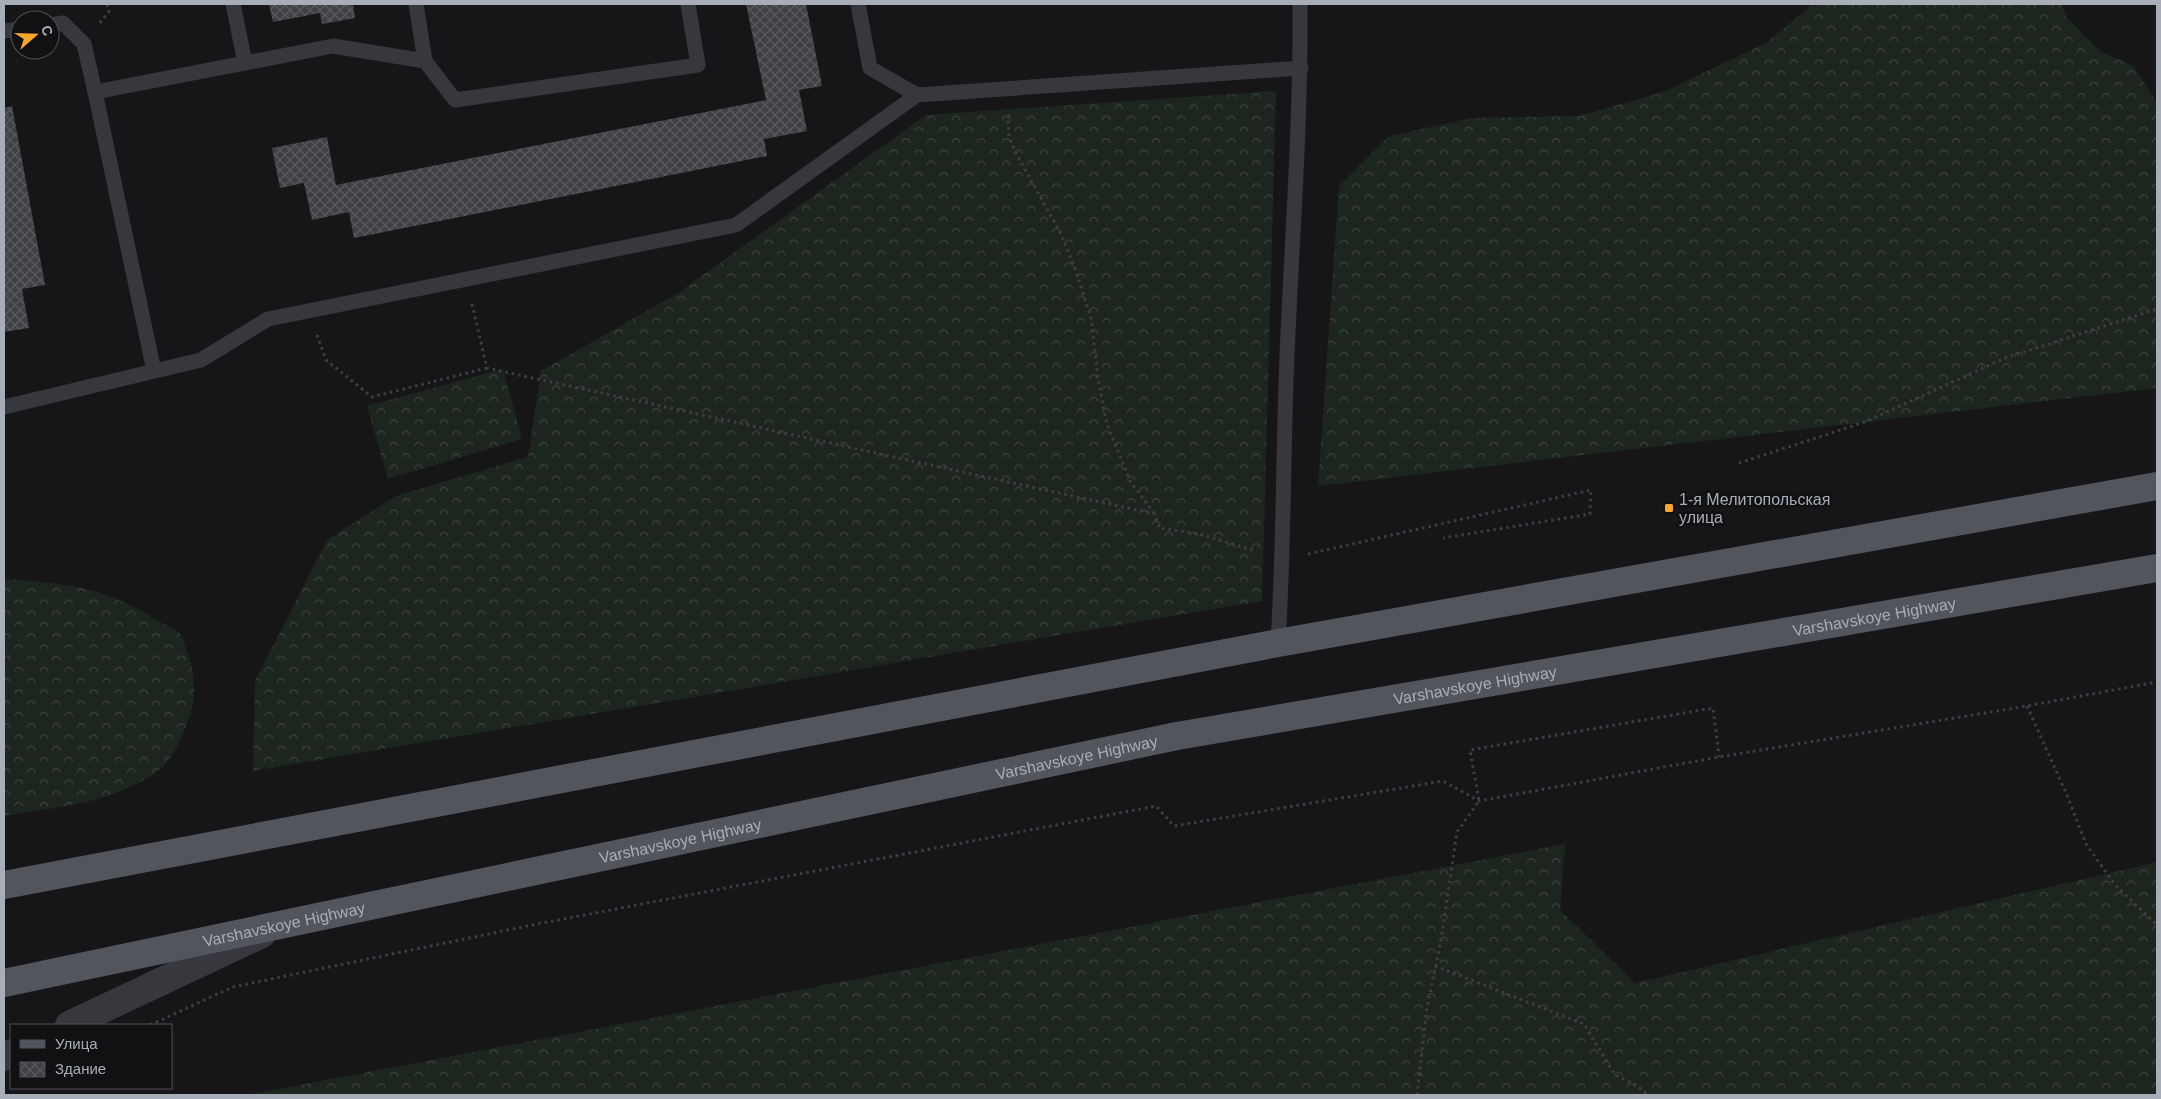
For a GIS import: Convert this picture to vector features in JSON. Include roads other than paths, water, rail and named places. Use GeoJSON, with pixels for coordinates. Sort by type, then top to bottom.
{"type":"FeatureCollection","features":[{"type":"Feature","properties":{"kind":"main road"},"geometry":{"type":"LineString","coordinates":[[4,885],[1278,643],[2157,486]]}},
{"type":"Feature","properties":{"kind":"main road","name":"Varshavskoye Highway"},"geometry":{"type":"LineString","coordinates":[[4,983],[1177,736],[2157,568]]}},
{"type":"Feature","properties":{"kind":"street"},"geometry":{"type":"LineString","coordinates":[[71,1024],[281,925]]}},
{"type":"Feature","properties":{"kind":"lane"},"geometry":{"type":"LineString","coordinates":[[233,4],[245,63]]}},
{"type":"Feature","properties":{"kind":"lane"},"geometry":{"type":"LineString","coordinates":[[416,4],[425,61],[455,100],[698,65],[688,4]]}},
{"type":"Feature","properties":{"kind":"lane"},"geometry":{"type":"LineString","coordinates":[[858,4],[870,68],[916,95]]}},
{"type":"Feature","properties":{"kind":"lane"},"geometry":{"type":"LineString","coordinates":[[1278,643],[1283,559],[1287,358],[1300,68],[1300,4]]}},
{"type":"Feature","properties":{"kind":"lane"},"geometry":{"type":"LineString","coordinates":[[60,23],[63,23],[84,44],[154,371]]}},
{"type":"Feature","properties":{"kind":"lane"},"geometry":{"type":"LineString","coordinates":[[95,92],[333,46],[425,61]]}},
{"type":"Feature","properties":{"kind":"lane"},"geometry":{"type":"LineString","coordinates":[[4,407],[200,360],[268,319],[736,226],[916,95],[1300,68]]}},
{"type":"Feature","properties":{"kind":"place","name":"1-я Мелитопольская улица"},"geometry":{"type":"Point","coordinates":[1669,508]}}]}
